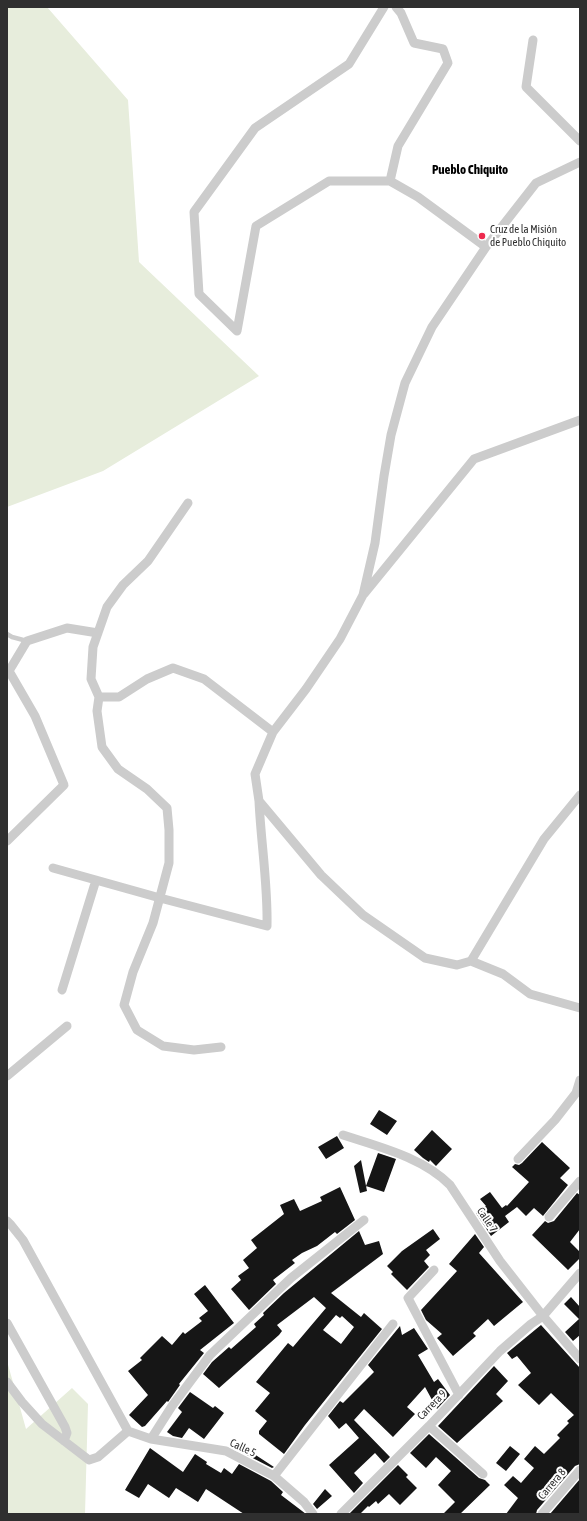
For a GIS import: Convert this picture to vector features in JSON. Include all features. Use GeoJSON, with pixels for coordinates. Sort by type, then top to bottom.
{"type":"FeatureCollection","features":[{"type":"Feature","properties":{"kind":"street"},"geometry":{"type":"LineString","coordinates":[[384,7],[349,64],[256,128],[194,212],[199,294],[237,332],[256,226],[329,181],[390,181],[418,196],[486,247]]}},
{"type":"Feature","properties":{"kind":"street"},"geometry":{"type":"LineString","coordinates":[[390,181],[398,146],[448,63],[443,49],[414,44],[401,13],[396,7]]}},
{"type":"Feature","properties":{"kind":"street"},"geometry":{"type":"LineString","coordinates":[[533,40],[526,87],[580,142]]}},
{"type":"Feature","properties":{"kind":"street"},"geometry":{"type":"LineString","coordinates":[[364,595],[375,543],[391,435],[405,383],[432,327],[486,247],[536,183],[580,162]]}},
{"type":"Feature","properties":{"kind":"street"},"geometry":{"type":"LineString","coordinates":[[53,868],[267,926],[268,900],[261,840],[256,774],[273,732],[306,690],[340,639],[364,595],[474,458],[580,420]]}},
{"type":"Feature","properties":{"kind":"street"},"geometry":{"type":"LineString","coordinates":[[188,504],[148,561],[123,585],[107,607],[94,647],[91,679],[99,698],[97,711],[102,747],[118,769],[147,789],[167,808],[169,863],[160,898],[133,972],[124,1005],[137,1030],[163,1046],[194,1050],[221,1047]]}},
{"type":"Feature","properties":{"kind":"street"},"geometry":{"type":"LineString","coordinates":[[7,841],[64,785],[35,716],[9,671],[27,641],[66,628],[98,633]]}},
{"type":"Feature","properties":{"kind":"street"},"geometry":{"type":"LineString","coordinates":[[99,698],[119,697],[146,679],[172,668],[204,680],[273,732]]}},
{"type":"Feature","properties":{"kind":"street"},"geometry":{"type":"LineString","coordinates":[[471,961],[544,839],[580,795]]}},
{"type":"Feature","properties":{"kind":"street"},"geometry":{"type":"LineString","coordinates":[[259,802],[321,875],[363,915],[425,958],[457,965],[471,961],[503,974],[530,994],[580,1008]]}},
{"type":"Feature","properties":{"kind":"street"},"geometry":{"type":"LineString","coordinates":[[62,990],[96,880]]}},
{"type":"Feature","properties":{"kind":"street"},"geometry":{"type":"LineString","coordinates":[[7,1076],[67,1026]]}},
{"type":"Feature","properties":{"kind":"street"},"geometry":{"type":"LineString","coordinates":[[518,1159],[559,1115],[576,1093],[580,1080]]}},
{"type":"Feature","properties":{"kind":"street","name":"Calle 7"},"geometry":{"type":"LineString","coordinates":[[343,1135],[395,1152],[442,1177],[450,1186],[500,1261],[543,1316],[580,1359]]}},
{"type":"Feature","properties":{"kind":"street"},"geometry":{"type":"LineString","coordinates":[[549,1217],[580,1181]]}},
{"type":"Feature","properties":{"kind":"street"},"geometry":{"type":"LineString","coordinates":[[148,1438],[210,1355],[291,1278],[364,1220]]}},
{"type":"Feature","properties":{"kind":"street"},"geometry":{"type":"LineString","coordinates":[[7,1221],[23,1240],[128,1431],[98,1457],[93,1460],[89,1460],[42,1424],[32,1414],[7,1382]]}},
{"type":"Feature","properties":{"kind":"street"},"geometry":{"type":"LineString","coordinates":[[434,1270],[408,1298],[458,1395]]}},
{"type":"Feature","properties":{"kind":"street","name":"Carrera 9"},"geometry":{"type":"LineString","coordinates":[[341,1514],[429,1426],[500,1351],[531,1324],[543,1316],[580,1273]]}},
{"type":"Feature","properties":{"kind":"street"},"geometry":{"type":"LineString","coordinates":[[7,1323],[65,1427],[67,1433],[64,1441]]}},
{"type":"Feature","properties":{"kind":"street"},"geometry":{"type":"LineString","coordinates":[[274,1476],[393,1324]]}},
{"type":"Feature","properties":{"kind":"street"},"geometry":{"type":"LineString","coordinates":[[429,1426],[483,1474]]}},
{"type":"Feature","properties":{"kind":"street","name":"Calle 5"},"geometry":{"type":"LineString","coordinates":[[128,1431],[148,1438],[226,1451],[274,1476],[304,1502],[313,1514]]}},
{"type":"Feature","properties":{"kind":"street","name":"Carrera 8"},"geometry":{"type":"LineString","coordinates":[[542,1514],[580,1470]]}},
{"type":"Feature","properties":{"kind":"lane"},"geometry":{"type":"LineString","coordinates":[[7,634],[27,641]]}},
{"type":"Feature","properties":{"kind":"green space"},"geometry":{"type":"Polygon","coordinates":[[[7,7],[47,7],[128,100],[139,262],[259,376],[103,471],[7,507],[7,7]]]}},
{"type":"Feature","properties":{"kind":"green space"},"geometry":{"type":"Polygon","coordinates":[[[7,1361],[26,1429],[72,1388],[88,1404],[85,1514],[7,1514],[7,1361]]]}},
{"type":"Feature","properties":{"kind":"building"},"geometry":{"type":"Polygon","coordinates":[[[379,1110],[397,1121],[387,1135],[370,1124],[379,1110]]]}},
{"type":"Feature","properties":{"kind":"building"},"geometry":{"type":"Polygon","coordinates":[[[432,1130],[452,1149],[436,1166],[430,1160],[429,1162],[414,1150],[432,1130]]]}},
{"type":"Feature","properties":{"kind":"building"},"geometry":{"type":"Polygon","coordinates":[[[337,1136],[344,1148],[326,1159],[318,1147],[337,1136]]]}},
{"type":"Feature","properties":{"kind":"building"},"geometry":{"type":"Polygon","coordinates":[[[542,1142],[570,1168],[560,1178],[568,1185],[543,1216],[534,1208],[526,1216],[517,1207],[505,1216],[509,1222],[491,1236],[476,1213],[486,1206],[480,1199],[490,1192],[502,1208],[506,1205],[507,1206],[529,1182],[512,1167],[515,1164],[519,1165],[522,1163],[542,1142]]]}},
{"type":"Feature","properties":{"kind":"building"},"geometry":{"type":"Polygon","coordinates":[[[378,1153],[396,1159],[384,1192],[366,1186],[378,1153]]]}},
{"type":"Feature","properties":{"kind":"building"},"geometry":{"type":"Polygon","coordinates":[[[361,1160],[367,1191],[360,1193],[354,1166],[361,1160]]]}},
{"type":"Feature","properties":{"kind":"building"},"geometry":{"type":"Polygon","coordinates":[[[340,1187],[355,1220],[337,1234],[335,1232],[317,1246],[302,1253],[292,1260],[295,1263],[273,1280],[276,1284],[249,1310],[231,1289],[241,1280],[238,1276],[249,1268],[243,1260],[257,1248],[251,1240],[284,1214],[280,1205],[294,1199],[300,1211],[322,1201],[320,1197],[340,1187]]]}},
{"type":"Feature","properties":{"kind":"building"},"geometry":{"type":"Polygon","coordinates":[[[577,1193],[580,1195],[580,1229],[570,1242],[580,1252],[580,1258],[568,1270],[532,1235],[545,1221],[548,1223],[554,1221],[577,1193]]]}},
{"type":"Feature","properties":{"kind":"building"},"geometry":{"type":"Polygon","coordinates":[[[433,1229],[440,1239],[426,1250],[430,1255],[424,1261],[429,1267],[407,1290],[391,1274],[393,1272],[387,1266],[402,1251],[433,1229]]]}},
{"type":"Feature","properties":{"kind":"building"},"geometry":{"type":"Polygon","coordinates":[[[359,1231],[365,1245],[379,1241],[383,1254],[331,1293],[361,1317],[364,1313],[382,1329],[305,1425],[284,1454],[259,1434],[259,1431],[267,1421],[255,1411],[270,1393],[256,1382],[288,1343],[293,1347],[326,1308],[314,1297],[277,1325],[282,1331],[279,1335],[219,1388],[203,1374],[212,1362],[229,1347],[231,1349],[256,1327],[254,1324],[264,1315],[263,1313],[284,1293],[359,1231]],[[336,1315],[323,1330],[341,1344],[354,1327],[342,1316],[340,1318],[336,1315]]]}},
{"type":"Feature","properties":{"kind":"building"},"geometry":{"type":"Polygon","coordinates":[[[475,1234],[484,1247],[479,1253],[523,1302],[494,1326],[488,1319],[473,1333],[476,1336],[453,1356],[437,1338],[442,1334],[426,1320],[421,1310],[457,1271],[449,1264],[475,1234]]]}},
{"type":"Feature","properties":{"kind":"building"},"geometry":{"type":"Polygon","coordinates":[[[205,1285],[234,1323],[200,1350],[204,1353],[179,1384],[180,1385],[168,1402],[167,1401],[145,1426],[142,1427],[129,1415],[148,1395],[128,1371],[142,1360],[140,1358],[162,1336],[172,1345],[183,1332],[185,1334],[202,1321],[199,1318],[208,1311],[194,1294],[205,1285]]]}},
{"type":"Feature","properties":{"kind":"building"},"geometry":{"type":"Polygon","coordinates":[[[571,1297],[580,1307],[580,1335],[573,1341],[565,1332],[579,1319],[564,1304],[571,1297]]]}},
{"type":"Feature","properties":{"kind":"building"},"geometry":{"type":"Polygon","coordinates":[[[541,1325],[580,1368],[580,1464],[575,1466],[537,1510],[536,1514],[506,1514],[518,1498],[504,1485],[513,1476],[521,1483],[534,1468],[524,1459],[535,1446],[544,1454],[560,1438],[557,1435],[569,1423],[567,1421],[574,1415],[551,1393],[539,1405],[518,1385],[531,1373],[517,1356],[512,1359],[507,1353],[541,1325]]]}},
{"type":"Feature","properties":{"kind":"building"},"geometry":{"type":"Polygon","coordinates":[[[400,1326],[402,1335],[414,1328],[428,1349],[418,1355],[434,1382],[438,1379],[450,1395],[437,1409],[425,1387],[407,1407],[415,1414],[393,1437],[364,1409],[354,1420],[390,1457],[384,1463],[375,1453],[354,1473],[363,1483],[354,1493],[329,1465],[359,1438],[346,1423],[339,1429],[328,1416],[340,1401],[343,1403],[374,1372],[368,1365],[400,1326]]]}},
{"type":"Feature","properties":{"kind":"building"},"geometry":{"type":"Polygon","coordinates":[[[494,1366],[508,1381],[496,1394],[503,1401],[457,1443],[438,1426],[494,1366]]]}},
{"type":"Feature","properties":{"kind":"building"},"geometry":{"type":"Polygon","coordinates":[[[190,1392],[213,1408],[215,1406],[224,1413],[204,1439],[189,1428],[182,1438],[173,1436],[167,1432],[182,1412],[178,1408],[190,1392]]]}},
{"type":"Feature","properties":{"kind":"building"},"geometry":{"type":"Polygon","coordinates":[[[429,1434],[479,1478],[485,1480],[490,1485],[460,1514],[443,1514],[455,1502],[438,1485],[451,1471],[436,1457],[426,1468],[410,1453],[429,1434]]]}},
{"type":"Feature","properties":{"kind":"building"},"geometry":{"type":"Polygon","coordinates":[[[510,1446],[520,1454],[506,1471],[496,1463],[510,1446]]]}},
{"type":"Feature","properties":{"kind":"building"},"geometry":{"type":"Polygon","coordinates":[[[150,1448],[183,1472],[195,1454],[207,1462],[206,1464],[221,1473],[224,1468],[232,1474],[239,1464],[271,1481],[283,1492],[281,1495],[306,1514],[244,1514],[206,1489],[198,1502],[176,1488],[169,1498],[148,1484],[139,1498],[125,1490],[150,1448]]]}},
{"type":"Feature","properties":{"kind":"building"},"geometry":{"type":"Polygon","coordinates":[[[248,1450],[274,1467],[272,1468],[245,1454],[248,1450]]]}},
{"type":"Feature","properties":{"kind":"building"},"geometry":{"type":"Polygon","coordinates":[[[398,1465],[408,1475],[406,1477],[417,1488],[400,1505],[389,1494],[378,1504],[376,1501],[369,1507],[368,1506],[360,1514],[349,1514],[398,1465]]]}},
{"type":"Feature","properties":{"kind":"building"},"geometry":{"type":"Polygon","coordinates":[[[580,1479],[580,1514],[550,1514],[580,1479]]]}},
{"type":"Feature","properties":{"kind":"building"},"geometry":{"type":"Polygon","coordinates":[[[325,1489],[332,1496],[317,1509],[313,1504],[325,1489]]]}},
{"type":"Feature","properties":{"kind":"place","name":"Cruz de la Misión de Pueblo Chiquito"},"geometry":{"type":"Point","coordinates":[482,236]}},
{"type":"Feature","properties":{"kind":"district","name":"Pueblo Chiquito"},"geometry":{"type":"Point","coordinates":[470,170]}}]}
